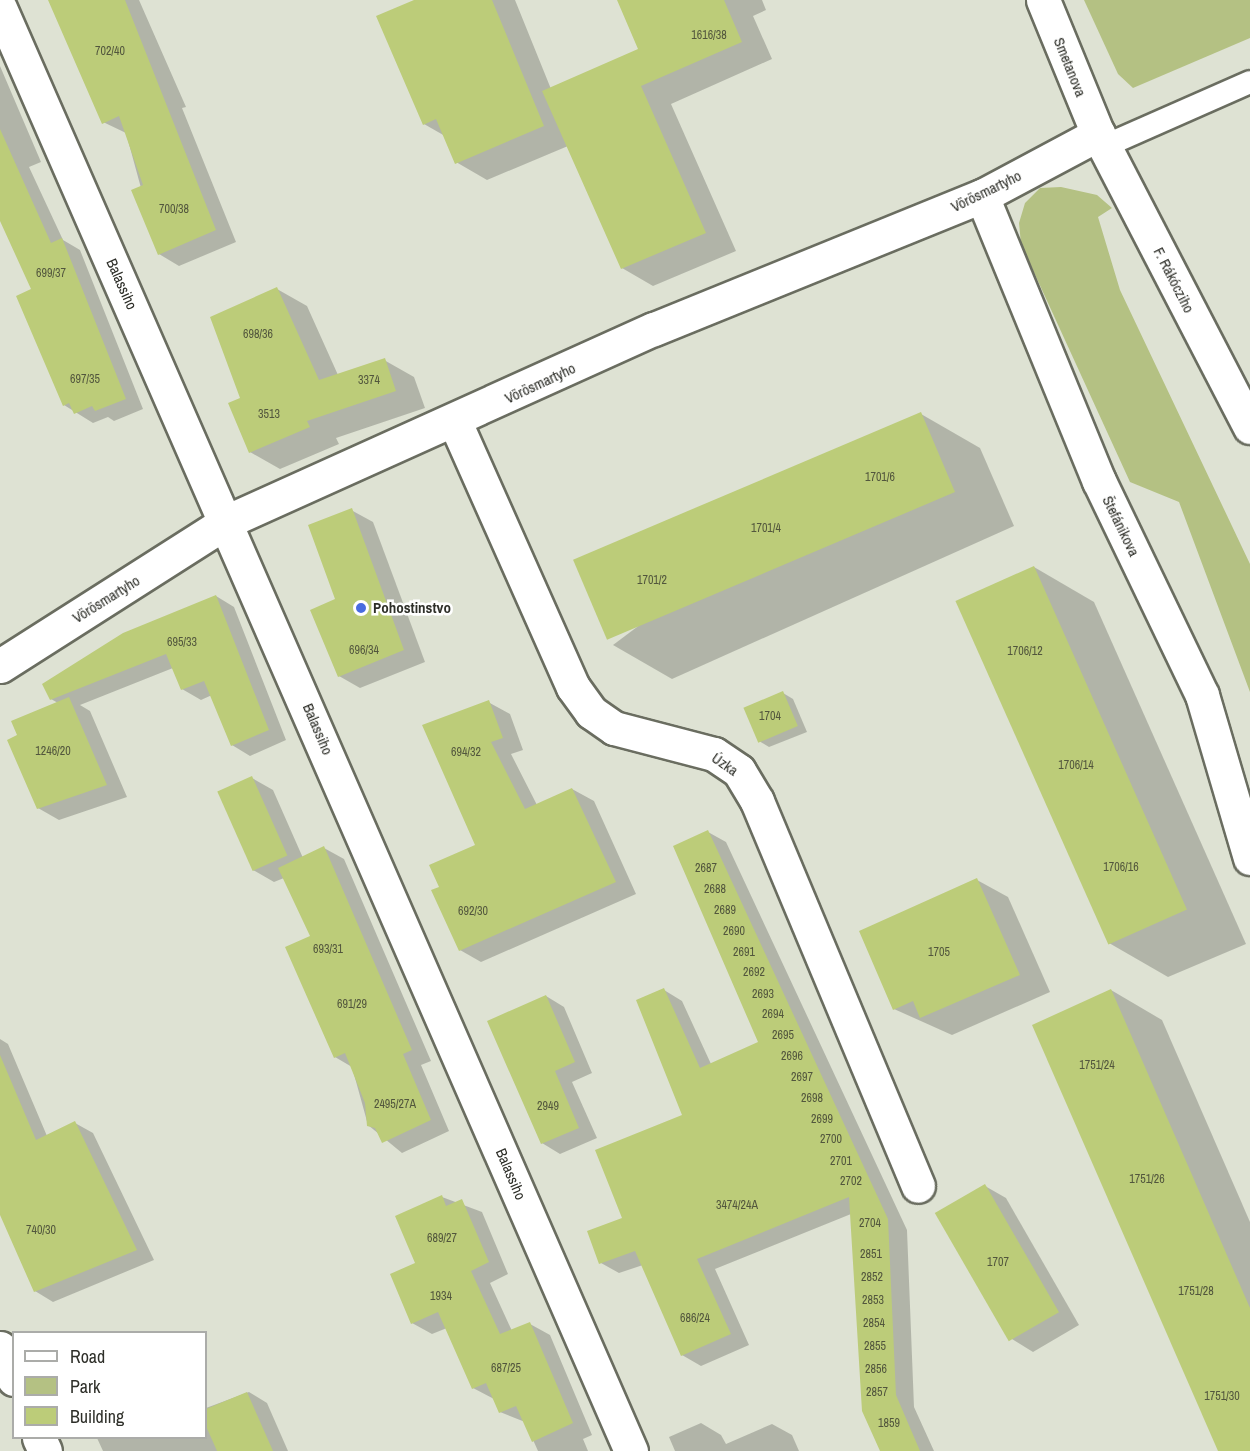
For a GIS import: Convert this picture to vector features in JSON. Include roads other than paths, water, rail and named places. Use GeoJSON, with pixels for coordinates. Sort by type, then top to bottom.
{"type":"FeatureCollection","features":[{"type":"Feature","properties":{"kind":"street","name":"Smetanova"},"geometry":{"type":"LineString","coordinates":[[1043,0],[1101,140]]}},
{"type":"Feature","properties":{"kind":"street","name":"Balassiho"},"geometry":{"type":"LineString","coordinates":[[0,8],[228,521],[631,1451]]}},
{"type":"Feature","properties":{"kind":"street","name":"Vörösmartyho"},"geometry":{"type":"LineString","coordinates":[[0,666],[228,521],[455,422],[654,329],[982,196],[1101,140]]}},
{"type":"Feature","properties":{"kind":"street","name":"F. Rákócziho"},"geometry":{"type":"LineString","coordinates":[[1101,140],[1250,427]]}},
{"type":"Feature","properties":{"kind":"street","name":"Štefánikova"},"geometry":{"type":"LineString","coordinates":[[982,196],[1099,481],[1202,694],[1250,858]]}},
{"type":"Feature","properties":{"kind":"street","name":"Úzka"},"geometry":{"type":"LineString","coordinates":[[455,422],[573,687],[591,712],[614,728],[714,754],[739,771],[758,801],[918,1186]]}},
{"type":"Feature","properties":{"kind":"street"},"geometry":{"type":"LineString","coordinates":[[0,1348],[12,1375]]}},
{"type":"Feature","properties":{"kind":"lane"},"geometry":{"type":"LineString","coordinates":[[1101,140],[1250,82]]}},
{"type":"Feature","properties":{"kind":"place","name":"Pohostinstvo"},"geometry":{"type":"Point","coordinates":[361,608]}}]}
